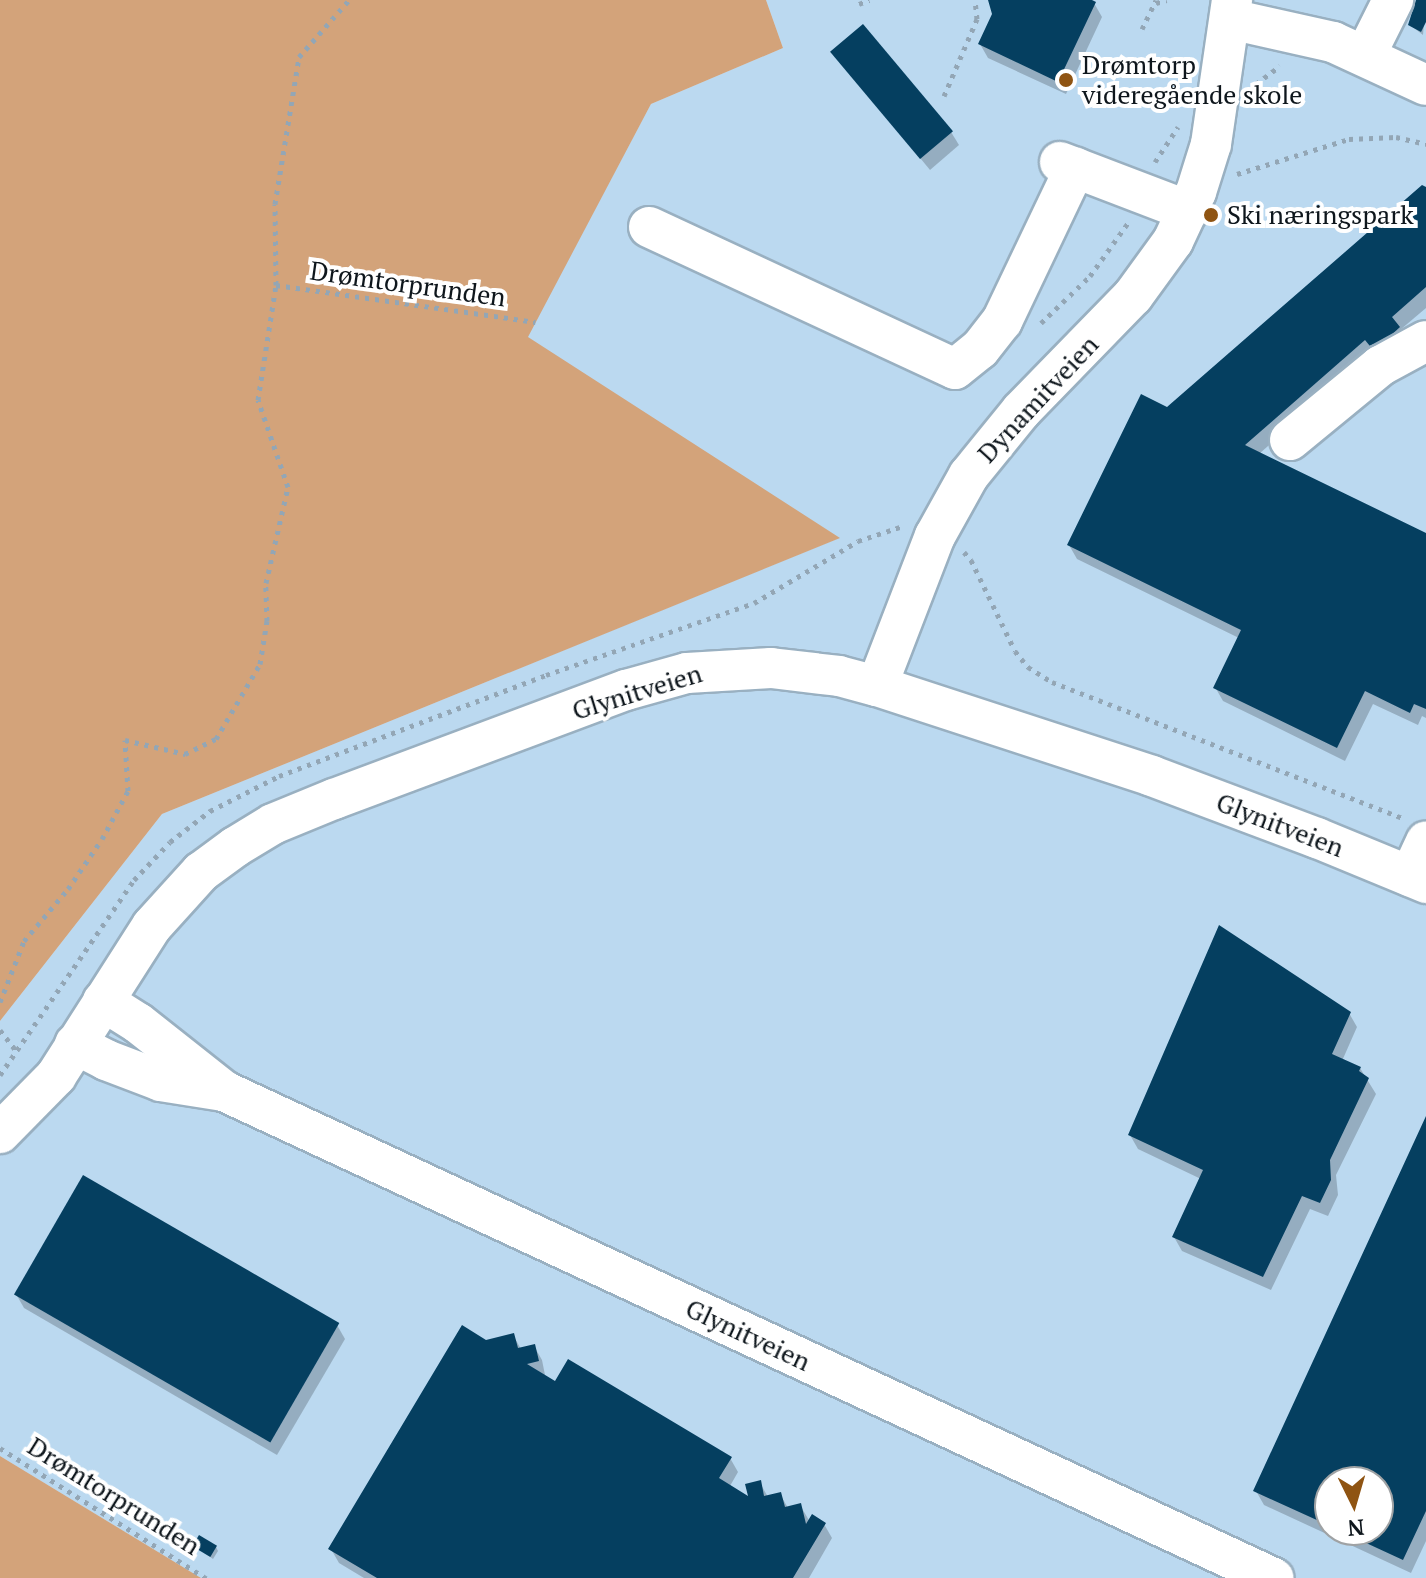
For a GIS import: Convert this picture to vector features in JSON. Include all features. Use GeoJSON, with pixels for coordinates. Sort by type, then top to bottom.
{"type":"FeatureCollection","features":[{"type":"Feature","properties":{"kind":"street"},"geometry":{"type":"LineString","coordinates":[[1365,56],[1393,0]]}},
{"type":"Feature","properties":{"kind":"street"},"geometry":{"type":"LineString","coordinates":[[1231,9],[1365,56],[1426,85]]}},
{"type":"Feature","properties":{"kind":"street","name":"Dynamitveien"},"geometry":{"type":"LineString","coordinates":[[877,686],[935,536],[969,475],[1021,411],[1133,296],[1216,173],[1217,113],[1231,9]]}},
{"type":"Feature","properties":{"kind":"street"},"geometry":{"type":"LineString","coordinates":[[649,227],[955,369],[980,349],[1002,321],[1068,165],[1188,211]]}},
{"type":"Feature","properties":{"kind":"street"},"geometry":{"type":"LineString","coordinates":[[1290,440],[1380,366],[1426,341]]}},
{"type":"Feature","properties":{"kind":"street","name":"Glynitveien"},"geometry":{"type":"LineString","coordinates":[[0,1133],[56,1076],[152,926],[201,872],[252,836],[297,814],[626,690],[687,673],[771,668],[827,674],[877,686],[1152,776],[1419,856]]}},
{"type":"Feature","properties":{"kind":"street","name":"Glynitveien"},"geometry":{"type":"LineString","coordinates":[[103,1001],[138,1023],[224,1091],[1273,1578]]}},
{"type":"Feature","properties":{"kind":"street","name":"Glynitveien"},"geometry":{"type":"LineString","coordinates":[[75,1044],[106,1060],[161,1081],[224,1091]]}},
{"type":"Feature","properties":{"kind":"path","name":"Drømtorprunden"},"geometry":{"type":"LineString","coordinates":[[0,1002],[24,941],[85,864],[128,791],[125,740],[185,754],[216,739],[260,664],[267,621],[266,583],[288,487],[258,400],[276,285],[275,204],[299,57],[349,0]]}},
{"type":"Feature","properties":{"kind":"path"},"geometry":{"type":"LineString","coordinates":[[859,4],[869,0]]}},
{"type":"Feature","properties":{"kind":"path"},"geometry":{"type":"LineString","coordinates":[[944,96],[977,19],[975,0]]}},
{"type":"Feature","properties":{"kind":"path"},"geometry":{"type":"LineString","coordinates":[[1142,29],[1156,2],[1167,0]]}},
{"type":"Feature","properties":{"kind":"path"},"geometry":{"type":"LineString","coordinates":[[1039,325],[1110,253],[1123,234],[1168,139],[1183,121]]}},
{"type":"Feature","properties":{"kind":"path"},"geometry":{"type":"LineString","coordinates":[[1216,173],[1252,171],[1349,139],[1396,137],[1426,144]]}},
{"type":"Feature","properties":{"kind":"path","name":"Drømtorprunden"},"geometry":{"type":"LineString","coordinates":[[276,285],[535,322]]}},
{"type":"Feature","properties":{"kind":"path"},"geometry":{"type":"LineString","coordinates":[[960,549],[971,560],[1015,651],[1028,667],[1044,678],[1086,698],[1251,757],[1419,856]]}},
{"type":"Feature","properties":{"kind":"path"},"geometry":{"type":"LineString","coordinates":[[0,1030],[18,1053]]}},
{"type":"Feature","properties":{"kind":"path","name":"Drømtorprunden"},"geometry":{"type":"LineString","coordinates":[[0,1448],[206,1578]]}},
{"type":"Feature","properties":{"kind":"shaded area"},"geometry":{"type":"Polygon","coordinates":[[[0,0],[766,0],[783,48],[651,104],[528,337],[840,538],[162,814],[0,1021],[0,0]]]}},
{"type":"Feature","properties":{"kind":"shaded area","name":"Ski næringspark"},"geometry":{"type":"Polygon","coordinates":[[[766,0],[1426,0],[1426,1578],[201,1578],[0,1456],[0,1021],[162,814],[839,538],[527,337],[651,104],[783,48],[766,0]]]}},
{"type":"Feature","properties":{"kind":"shaded area"},"geometry":{"type":"Polygon","coordinates":[[[0,1456],[201,1578],[0,1578],[0,1456]]]}},
{"type":"Feature","properties":{"kind":"building"},"geometry":{"type":"Polygon","coordinates":[[[988,0],[1096,2],[1058,82],[978,44],[992,14],[988,0]]]}},
{"type":"Feature","properties":{"kind":"building"},"geometry":{"type":"Polygon","coordinates":[[[1416,0],[1426,0],[1426,22],[1421,32],[1408,25],[1416,0]]]}},
{"type":"Feature","properties":{"kind":"building"},"geometry":{"type":"Polygon","coordinates":[[[863,24],[953,131],[920,159],[830,52],[863,24]]]}},
{"type":"Feature","properties":{"kind":"building"},"geometry":{"type":"Polygon","coordinates":[[[1422,185],[1426,187],[1426,287],[1392,317],[1400,327],[1374,351],[1365,340],[1245,445],[1426,533],[1426,709],[1414,704],[1410,713],[1365,691],[1337,748],[1213,688],[1241,630],[1067,545],[1141,394],[1167,407],[1422,185]]]}},
{"type":"Feature","properties":{"kind":"building"},"geometry":{"type":"Polygon","coordinates":[[[1219,925],[1351,1012],[1332,1054],[1361,1067],[1359,1071],[1369,1078],[1330,1160],[1331,1180],[1320,1203],[1302,1196],[1263,1277],[1172,1237],[1203,1170],[1128,1135],[1219,925]]]}},
{"type":"Feature","properties":{"kind":"building"},"geometry":{"type":"Polygon","coordinates":[[[1426,1116],[1426,1511],[1403,1560],[1373,1546],[1394,1546],[1394,1466],[1314,1466],[1314,1519],[1253,1491],[1426,1116]]]}},
{"type":"Feature","properties":{"kind":"building"},"geometry":{"type":"Polygon","coordinates":[[[83,1175],[339,1323],[270,1443],[14,1295],[83,1175]]]}},
{"type":"Feature","properties":{"kind":"building"},"geometry":{"type":"Polygon","coordinates":[[[462,1325],[486,1340],[514,1333],[518,1348],[535,1344],[539,1361],[527,1364],[555,1381],[568,1359],[732,1457],[719,1478],[748,1496],[745,1484],[761,1480],[764,1496],[781,1492],[785,1507],[801,1503],[806,1524],[812,1514],[826,1523],[793,1578],[377,1578],[328,1549],[462,1325]]]}},
{"type":"Feature","properties":{"kind":"building"},"geometry":{"type":"Polygon","coordinates":[[[199,1535],[217,1546],[210,1557],[192,1546],[199,1535]]]}},
{"type":"Feature","properties":{"kind":"place","name":"Drømtorp videregående skole"},"geometry":{"type":"Point","coordinates":[1066,80]}},
{"type":"Feature","properties":{"kind":"place","name":"Ski næringspark"},"geometry":{"type":"Point","coordinates":[1211,215]}}]}
